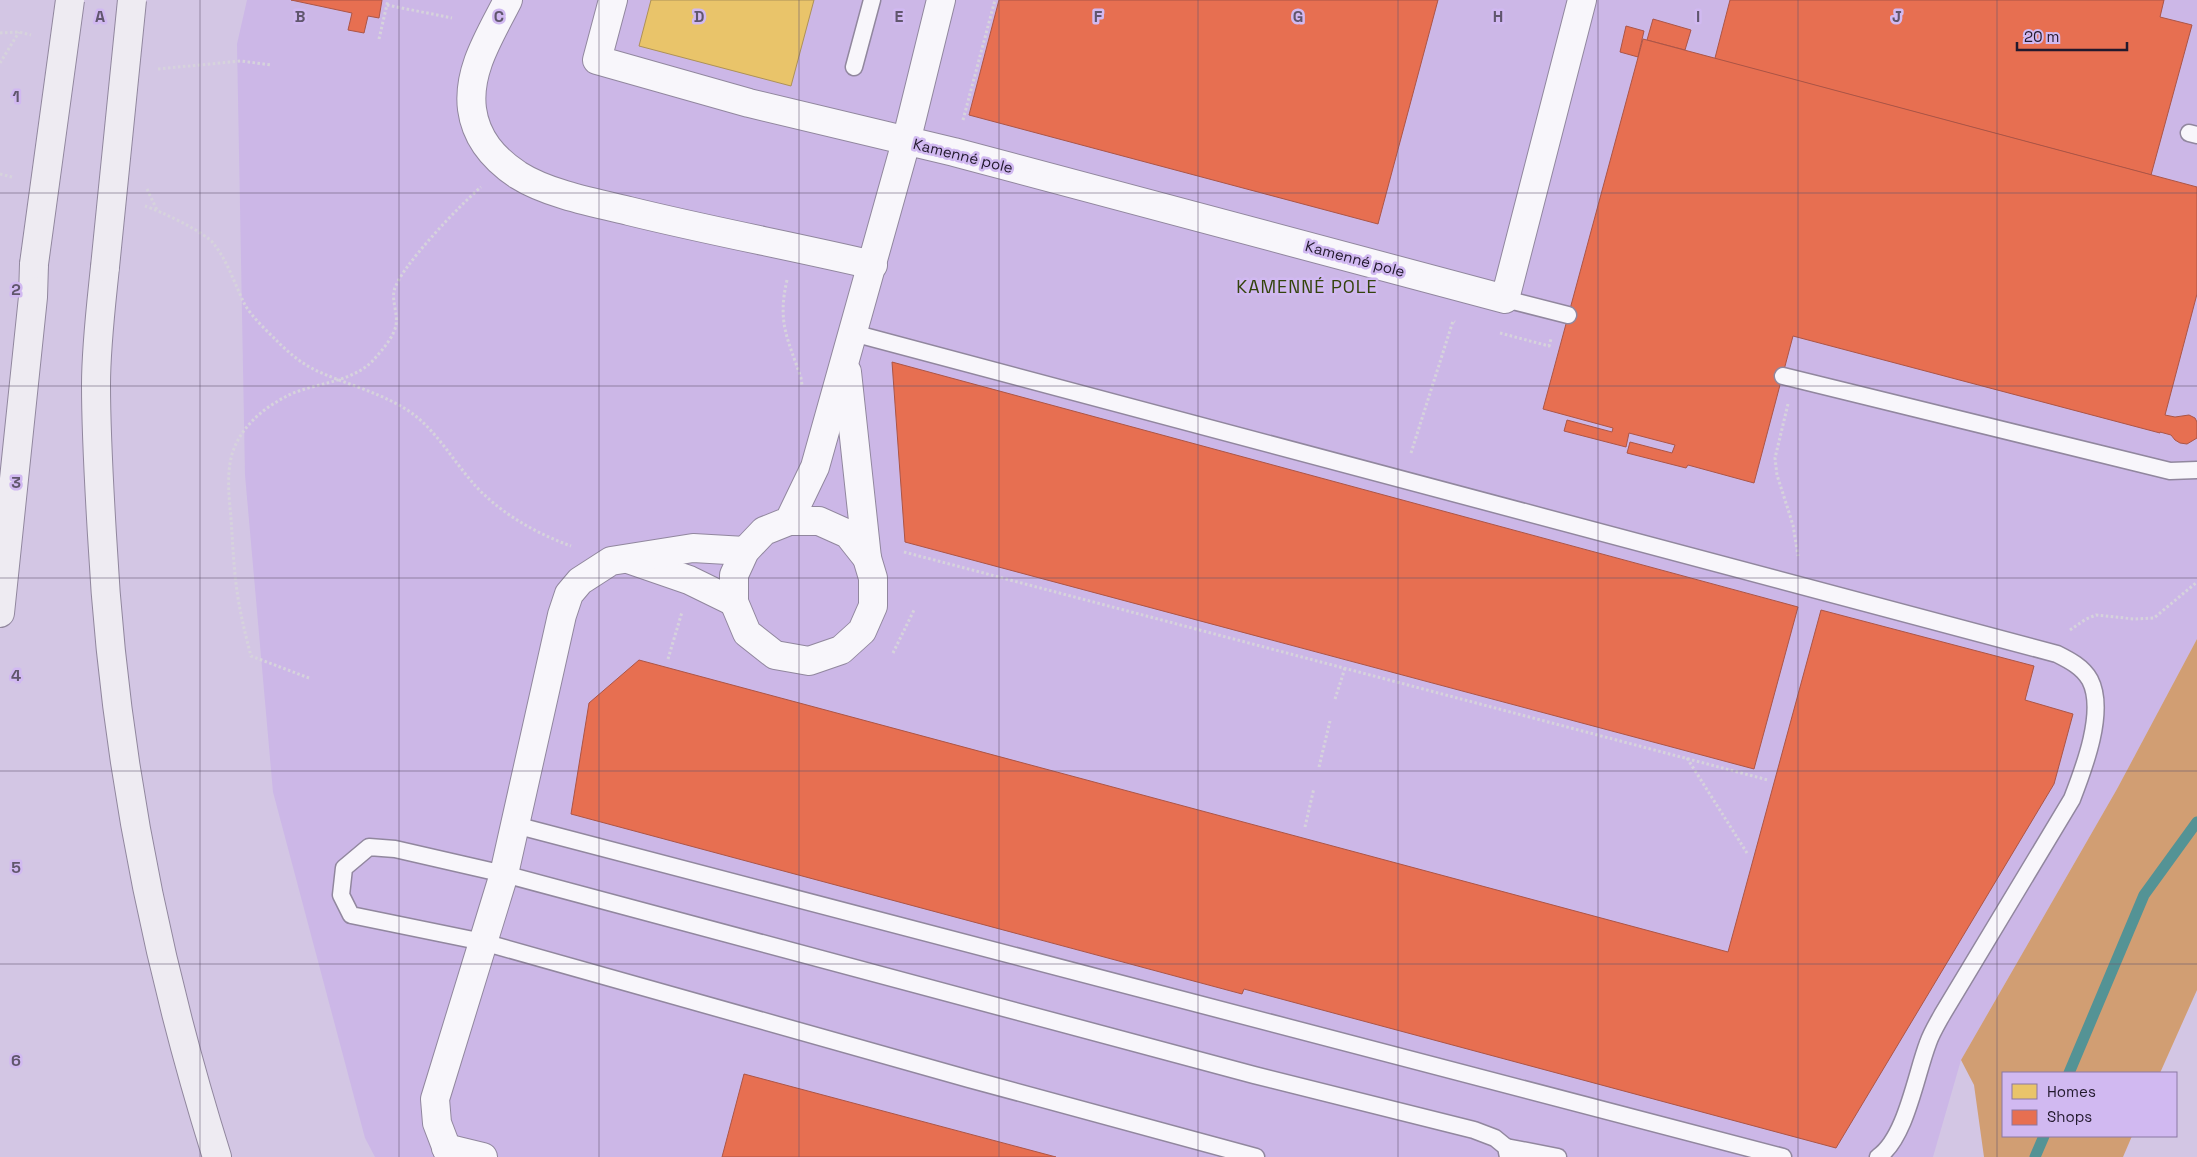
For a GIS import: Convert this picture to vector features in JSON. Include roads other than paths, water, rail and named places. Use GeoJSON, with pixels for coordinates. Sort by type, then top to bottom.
{"type":"FeatureCollection","features":[{"type":"Feature","properties":{"kind":"main road"},"geometry":{"type":"LineString","coordinates":[[0,613],[33,297],[34,264],[70,0]]}},
{"type":"Feature","properties":{"kind":"main road"},"geometry":{"type":"LineString","coordinates":[[132,0],[105,267],[96,383],[105,600],[119,729],[128,791],[163,965],[196,1088],[217,1157]]}},
{"type":"Feature","properties":{"kind":"street"},"geometry":{"type":"LineString","coordinates":[[508,0],[481,52],[474,71],[471,90],[472,110],[480,135],[494,156],[506,166],[520,176],[541,186],[611,207],[873,265]]}},
{"type":"Feature","properties":{"kind":"street","name":"Kamenné pole"},"geometry":{"type":"LineString","coordinates":[[613,0],[597,60],[749,103],[954,152],[1505,299]]}},
{"type":"Feature","properties":{"kind":"street","name":"Kamenné pole"},"geometry":{"type":"LineString","coordinates":[[789,521],[815,468],[873,265],[941,0]]}},
{"type":"Feature","properties":{"kind":"street"},"geometry":{"type":"LineString","coordinates":[[1505,299],[1582,0]]}},
{"type":"Feature","properties":{"kind":"street"},"geometry":{"type":"LineString","coordinates":[[849,345],[867,558],[873,578],[873,606],[862,630],[841,650],[809,661],[775,655],[748,634],[734,602],[734,575],[745,550],[764,531],[789,521],[820,521],[848,534],[867,558]]}},
{"type":"Feature","properties":{"kind":"street"},"geometry":{"type":"LineString","coordinates":[[483,1157],[448,1153],[437,1123],[436,1099],[504,874],[562,615],[569,594],[580,581],[620,560],[693,548],[745,550]]}},
{"type":"Feature","properties":{"kind":"street"},"geometry":{"type":"LineString","coordinates":[[620,560],[689,580],[734,602]]}},
{"type":"Feature","properties":{"kind":"lane"},"geometry":{"type":"LineString","coordinates":[[854,67],[872,0]]}},
{"type":"Feature","properties":{"kind":"lane"},"geometry":{"type":"LineString","coordinates":[[1505,299],[1563,313]]}},
{"type":"Feature","properties":{"kind":"lane"},"geometry":{"type":"LineString","coordinates":[[849,345],[1804,586],[2057,654],[2075,664],[2089,678],[2096,697],[2086,762],[2072,799],[1942,1015],[1928,1043],[1917,1083],[1894,1139],[1878,1157]]}},
{"type":"Feature","properties":{"kind":"lane"},"geometry":{"type":"LineString","coordinates":[[1788,378],[2170,471],[2197,470]]}},
{"type":"Feature","properties":{"kind":"lane"},"geometry":{"type":"LineString","coordinates":[[514,825],[1783,1157]]}},
{"type":"Feature","properties":{"kind":"lane"},"geometry":{"type":"LineString","coordinates":[[1256,1157],[969,1079],[483,942],[351,915],[341,895],[344,868],[369,847],[395,849],[504,874],[1254,1075],[1474,1130],[1495,1138],[1507,1152],[1558,1157]]}},
{"type":"Feature","properties":{"kind":"waterway"},"geometry":{"type":"LineString","coordinates":[[2069,1072],[2144,895],[2197,822]]}},
{"type":"Feature","properties":{"kind":"waterway"},"geometry":{"type":"LineString","coordinates":[[2035,1157],[2044,1137]]}},
{"type":"Feature","properties":{"kind":"district","name":"KAMENNÉ POLE"},"geometry":{"type":"Point","coordinates":[1307,287]}}]}
